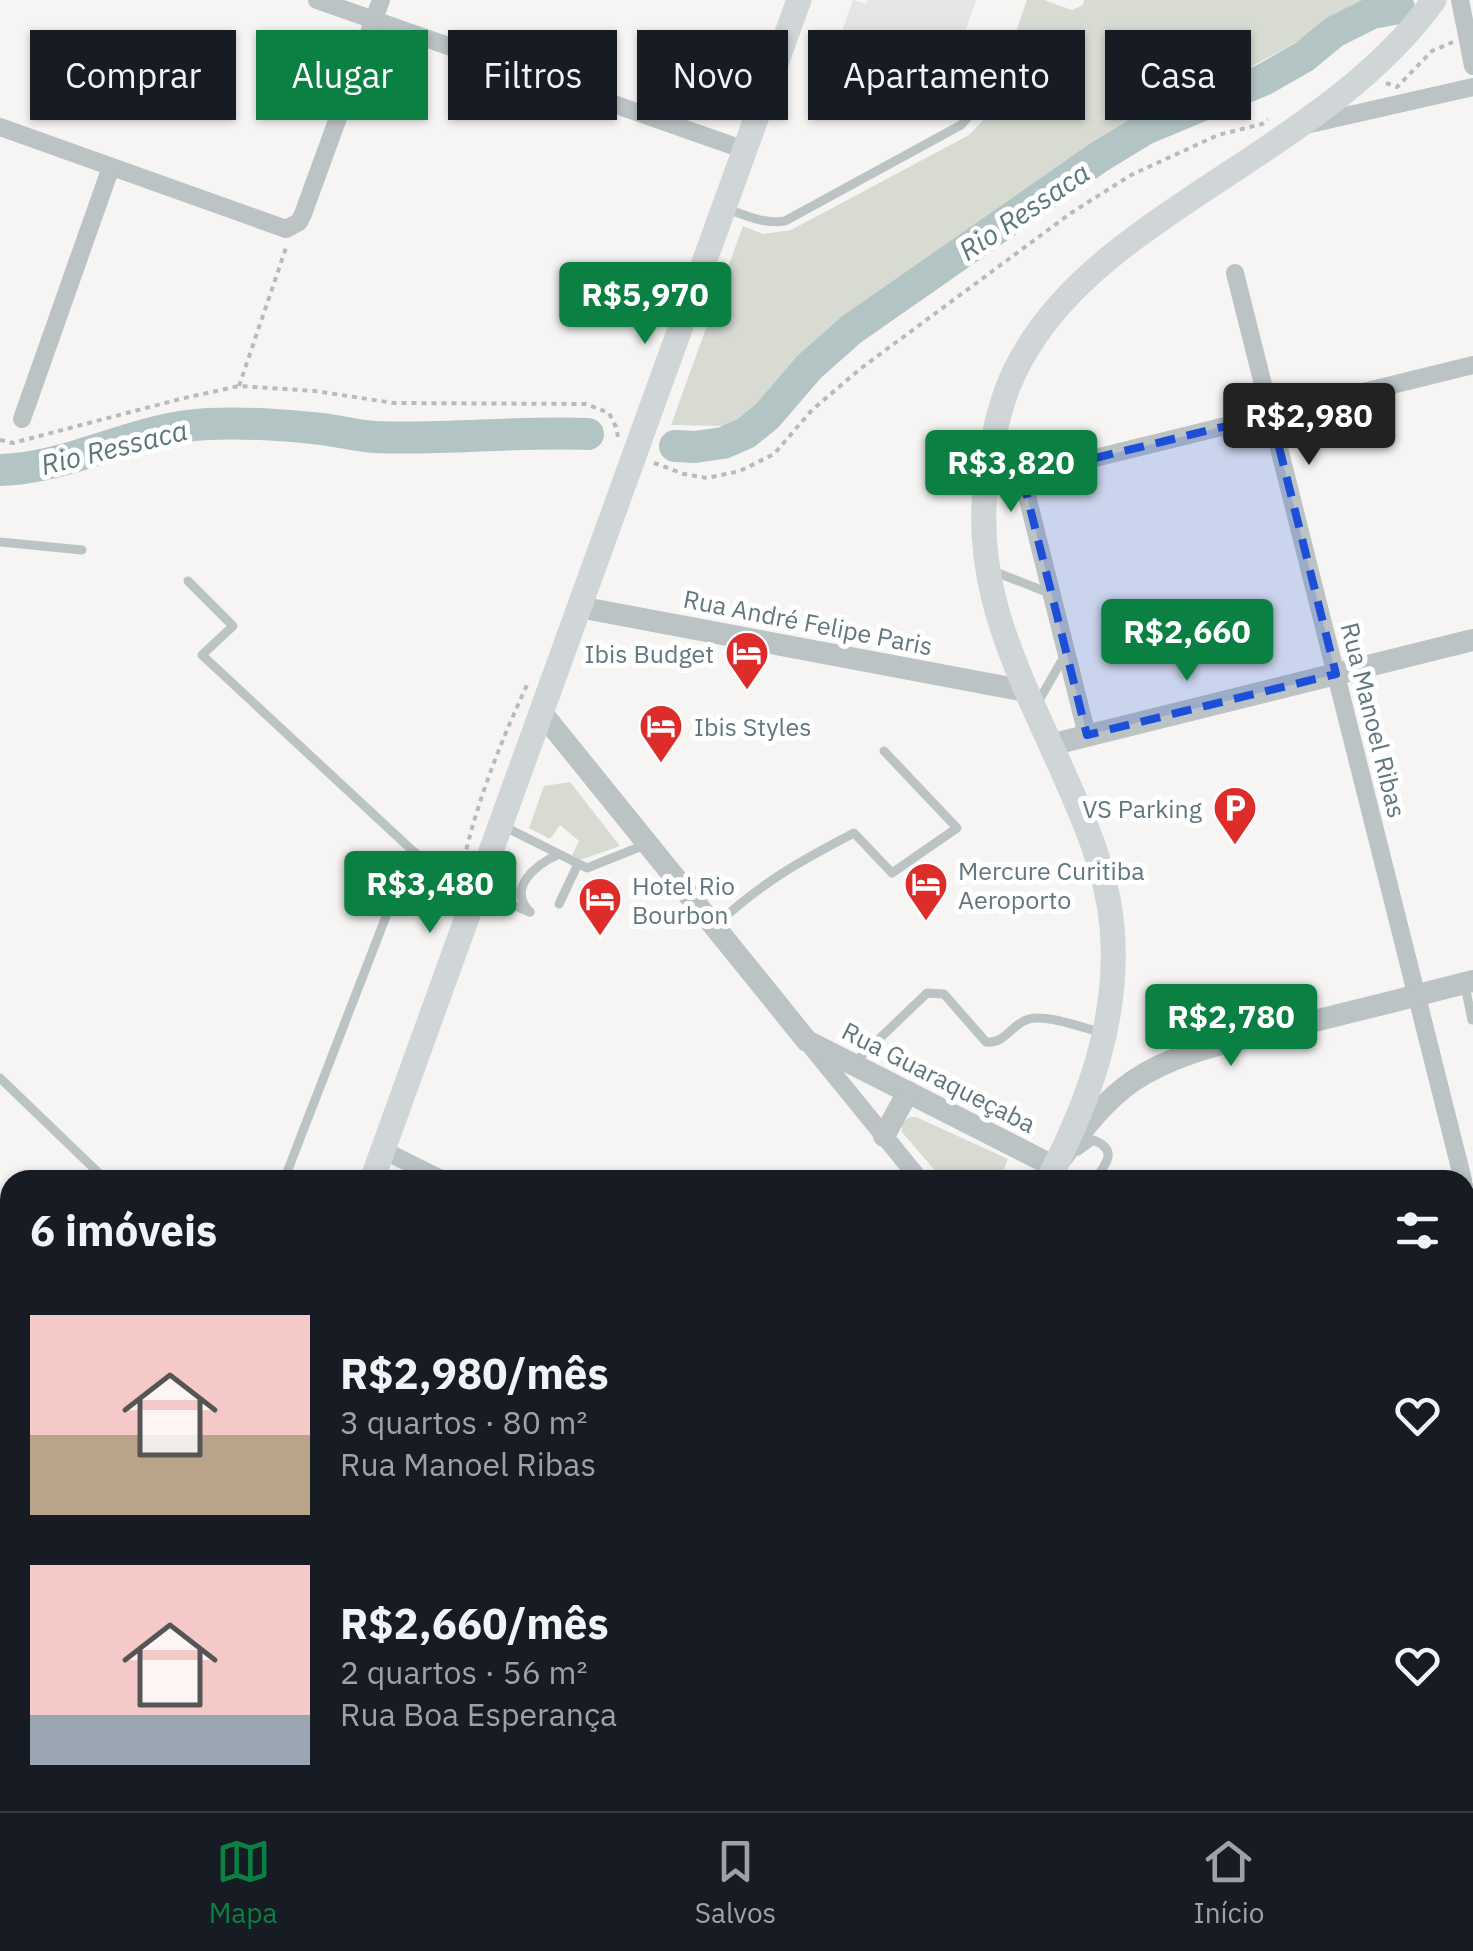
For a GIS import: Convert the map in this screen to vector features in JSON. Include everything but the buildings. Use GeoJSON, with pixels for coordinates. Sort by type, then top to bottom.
{"type":"FeatureCollection","features":[{"type":"Feature","properties":{"kind":"main road"},"geometry":{"type":"LineString","coordinates":[[376,1170],[799,0]]}},
{"type":"Feature","properties":{"kind":"main road"},"geometry":{"type":"LineString","coordinates":[[1052,1170],[1092,1082],[1105,1033],[1111,996],[1112,926],[1105,886],[1078,807],[1009,650],[986,568],[983,497],[998,416],[1032,341],[1079,285],[1130,240],[1284,121],[1351,86],[1416,23],[1434,0]]}},
{"type":"Feature","properties":{"kind":"street"},"geometry":{"type":"LineString","coordinates":[[317,0],[745,150]]}},
{"type":"Feature","properties":{"kind":"street"},"geometry":{"type":"LineString","coordinates":[[0,126],[286,229],[304,214],[382,0]]}},
{"type":"Feature","properties":{"kind":"street"},"geometry":{"type":"LineString","coordinates":[[1460,0],[1473,66]]}},
{"type":"Feature","properties":{"kind":"street"},"geometry":{"type":"LineString","coordinates":[[1284,121],[1473,87]]}},
{"type":"Feature","properties":{"kind":"street"},"geometry":{"type":"LineString","coordinates":[[22,419],[111,167]]}},
{"type":"Feature","properties":{"kind":"street","name":"Rua Manoel Ribas"},"geometry":{"type":"LineString","coordinates":[[1236,273],[1417,996],[1451,1110],[1461,1170]]}},
{"type":"Feature","properties":{"kind":"street"},"geometry":{"type":"LineString","coordinates":[[1088,736],[1022,476],[1473,365]]}},
{"type":"Feature","properties":{"kind":"street","name":"Rua André Felipe Paris"},"geometry":{"type":"LineString","coordinates":[[579,608],[1030,700]]}},
{"type":"Feature","properties":{"kind":"street"},"geometry":{"type":"LineString","coordinates":[[1050,745],[1473,640]]}},
{"type":"Feature","properties":{"kind":"street"},"geometry":{"type":"LineString","coordinates":[[542,712],[912,1170]]}},
{"type":"Feature","properties":{"kind":"street"},"geometry":{"type":"LineString","coordinates":[[1053,1170],[1109,1101],[1133,1081],[1162,1065],[1230,1042],[1469,982]]}},
{"type":"Feature","properties":{"kind":"street","name":"Rua Guaraqueçaba"},"geometry":{"type":"LineString","coordinates":[[807,1041],[908,1092],[1046,1170]]}},
{"type":"Feature","properties":{"kind":"street"},"geometry":{"type":"LineString","coordinates":[[884,1136],[908,1092]]}},
{"type":"Feature","properties":{"kind":"street"},"geometry":{"type":"LineString","coordinates":[[383,1150],[423,1170]]}},
{"type":"Feature","properties":{"kind":"lane"},"geometry":{"type":"LineString","coordinates":[[724,208],[760,221],[785,221],[966,120]]}},
{"type":"Feature","properties":{"kind":"lane"},"geometry":{"type":"LineString","coordinates":[[0,542],[82,550]]}},
{"type":"Feature","properties":{"kind":"lane"},"geometry":{"type":"LineString","coordinates":[[986,568],[1052,594]]}},
{"type":"Feature","properties":{"kind":"lane"},"geometry":{"type":"LineString","coordinates":[[188,582],[233,626],[202,654],[414,852],[476,891],[533,913],[524,907],[520,895],[528,874],[557,855]]}},
{"type":"Feature","properties":{"kind":"lane"},"geometry":{"type":"LineString","coordinates":[[1030,700],[1066,653]]}},
{"type":"Feature","properties":{"kind":"lane"},"geometry":{"type":"LineString","coordinates":[[714,927],[776,876],[854,833],[892,874],[957,828],[884,751]]}},
{"type":"Feature","properties":{"kind":"lane"},"geometry":{"type":"LineString","coordinates":[[501,824],[587,868],[647,844]]}},
{"type":"Feature","properties":{"kind":"lane"},"geometry":{"type":"LineString","coordinates":[[288,1170],[414,852]]}},
{"type":"Feature","properties":{"kind":"lane"},"geometry":{"type":"LineString","coordinates":[[559,904],[578,864]]}},
{"type":"Feature","properties":{"kind":"lane"},"geometry":{"type":"LineString","coordinates":[[1469,982],[1472,1020]]}},
{"type":"Feature","properties":{"kind":"lane"},"geometry":{"type":"LineString","coordinates":[[854,1064],[927,994],[934,992],[944,994],[986,1042],[999,1042],[1031,1018],[1105,1033]]}},
{"type":"Feature","properties":{"kind":"lane"},"geometry":{"type":"LineString","coordinates":[[0,1078],[96,1170]]}},
{"type":"Feature","properties":{"kind":"lane"},"geometry":{"type":"LineString","coordinates":[[1055,1170],[1094,1140],[1104,1144],[1109,1152],[1102,1170]]}},
{"type":"Feature","properties":{"kind":"path"},"geometry":{"type":"LineString","coordinates":[[1374,66],[1387,86],[1397,87],[1432,52],[1466,36]]}},
{"type":"Feature","properties":{"kind":"path"},"geometry":{"type":"LineString","coordinates":[[0,440],[13,444],[239,386],[315,391],[394,404],[586,404],[609,413],[620,450],[684,474],[708,478],[740,472],[774,454],[812,410],[860,370],[1071,213],[1130,176],[1218,135],[1284,121]]}},
{"type":"Feature","properties":{"kind":"path"},"geometry":{"type":"LineString","coordinates":[[239,386],[293,226]]}},
{"type":"Feature","properties":{"kind":"highlighted area"},"geometry":{"type":"Polygon","coordinates":[[[1271,415],[1336,674],[1087,735],[1022,476],[1271,415]]]}},
{"type":"Feature","properties":{"kind":"shaded area"},"geometry":{"type":"Polygon","coordinates":[[[853,0],[866,4],[868,0],[976,0],[966,30],[843,30],[853,0]]]}},
{"type":"Feature","properties":{"kind":"shaded area"},"geometry":{"type":"Polygon","coordinates":[[[1027,0],[1044,0],[1072,10],[1083,5],[1084,0],[1372,0],[1251,67],[1251,30],[1105,30],[1105,120],[1148,120],[1109,138],[849,320],[814,351],[752,419],[727,426],[671,425],[743,226],[763,234],[791,230],[969,135],[983,120],[1085,120],[1085,30],[1016,30],[1027,0]]]}},
{"type":"Feature","properties":{"kind":"shaded area"},"geometry":{"type":"Polygon","coordinates":[[[570,782],[620,846],[580,860],[572,855],[579,841],[560,825],[550,839],[529,828],[544,786],[570,782]]]}},
{"type":"Feature","properties":{"kind":"shaded area"},"geometry":{"type":"Polygon","coordinates":[[[916,1117],[1008,1159],[1003,1170],[934,1170],[902,1132],[903,1123],[916,1117]]]}},
{"type":"Feature","properties":{"kind":"waterway","name":"Rio Ressaca"},"geometry":{"type":"LineString","coordinates":[[675,446],[723,443],[746,433],[852,329],[1145,129],[1263,80],[1305,56],[1334,32],[1372,13],[1399,8]]}},
{"type":"Feature","properties":{"kind":"waterway","name":"Rio Ressaca"},"geometry":{"type":"LineString","coordinates":[[0,470],[27,468],[155,432],[208,424],[294,426],[375,437],[588,434]]}},
{"type":"Feature","properties":{"kind":"place","name":"Ibis Budget"},"geometry":{"type":"Point","coordinates":[747,691]}},
{"type":"Feature","properties":{"kind":"place","name":"Ibis Styles"},"geometry":{"type":"Point","coordinates":[661,764]}},
{"type":"Feature","properties":{"kind":"place","name":"VS Parking"},"geometry":{"type":"Point","coordinates":[1235,846]}},
{"type":"Feature","properties":{"kind":"place","name":"Mercure Curitiba Aeroporto"},"geometry":{"type":"Point","coordinates":[926,922]}},
{"type":"Feature","properties":{"kind":"place","name":"Hotel Rio Bourbon"},"geometry":{"type":"Point","coordinates":[600,937]}}]}
